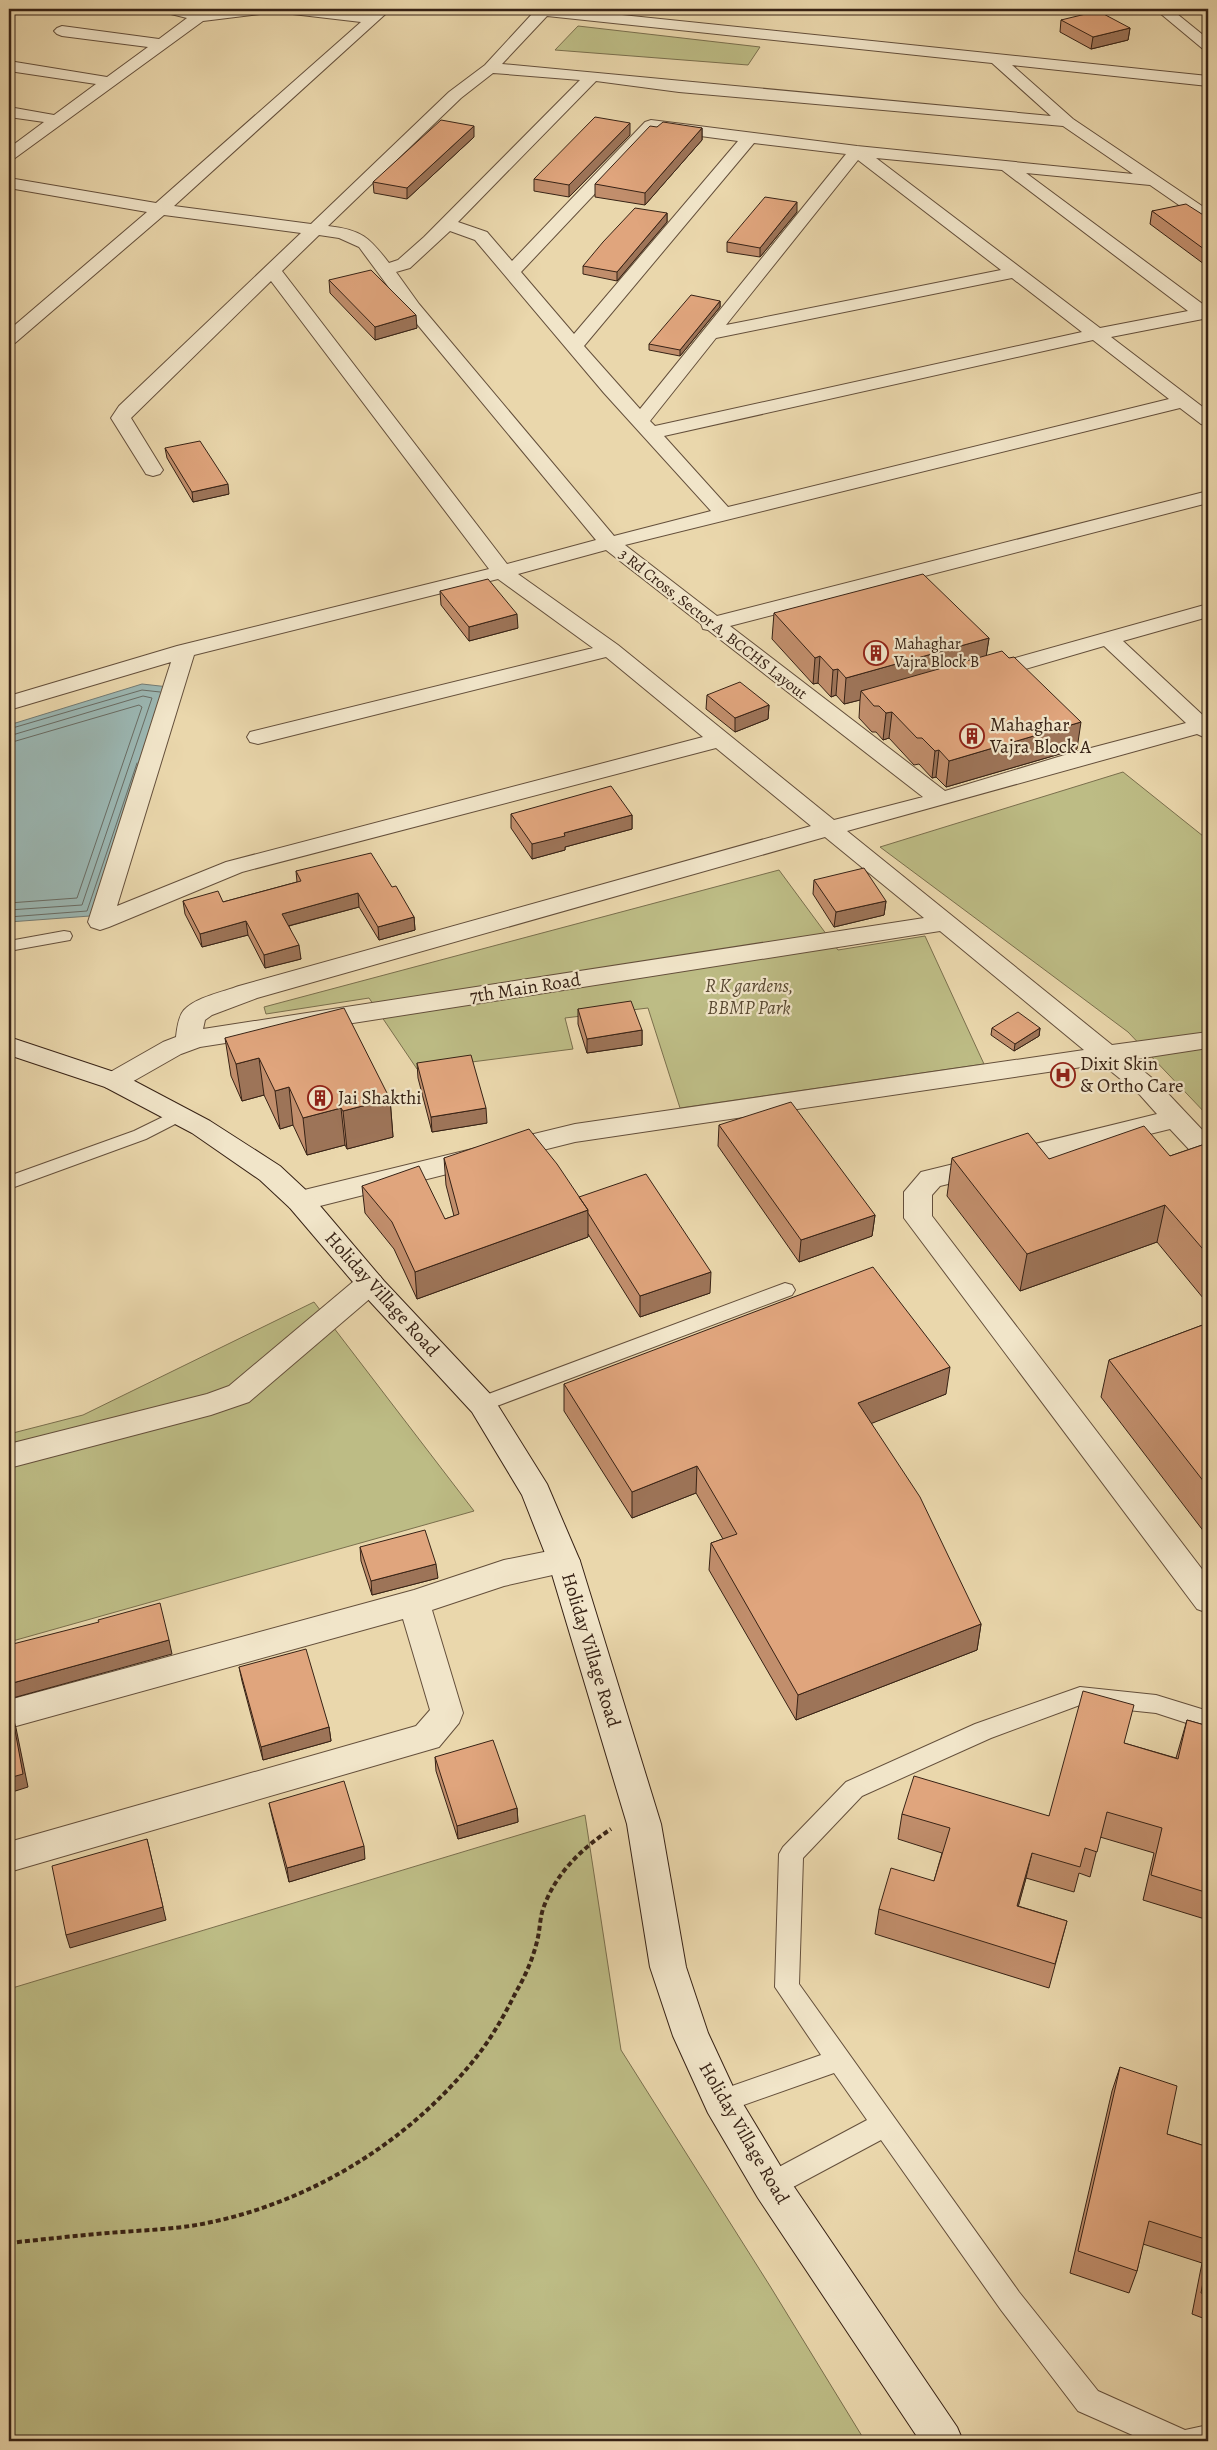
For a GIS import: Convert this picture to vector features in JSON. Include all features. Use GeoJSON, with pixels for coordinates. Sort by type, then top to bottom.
{"type":"FeatureCollection","features":[{"type":"Feature","properties":{"kind":"street"},"geometry":{"type":"LineString","coordinates":[[168,9],[199,17],[268,9]]}},
{"type":"Feature","properties":{"kind":"street"},"geometry":{"type":"LineString","coordinates":[[284,9],[379,14]]}},
{"type":"Feature","properties":{"kind":"street"},"geometry":{"type":"LineString","coordinates":[[524,9],[584,12],[1206,82]]}},
{"type":"Feature","properties":{"kind":"street"},"geometry":{"type":"LineString","coordinates":[[1162,9],[1208,46]]}},
{"type":"Feature","properties":{"kind":"street"},"geometry":{"type":"LineString","coordinates":[[152,470],[121,418],[126,410],[316,230],[455,94],[490,68],[543,11]]}},
{"type":"Feature","properties":{"kind":"street"},"geometry":{"type":"LineString","coordinates":[[9,339],[160,209],[379,14]]}},
{"type":"Feature","properties":{"kind":"street"},"geometry":{"type":"LineString","coordinates":[[9,156],[199,17]]}},
{"type":"Feature","properties":{"kind":"street"},"geometry":{"type":"LineString","coordinates":[[62,31],[161,44]]}},
{"type":"Feature","properties":{"kind":"street"},"geometry":{"type":"LineString","coordinates":[[996,59],[1067,122],[1156,180],[1208,217]]}},
{"type":"Feature","properties":{"kind":"street"},"geometry":{"type":"LineString","coordinates":[[9,66],[110,82]]}},
{"type":"Feature","properties":{"kind":"street"},"geometry":{"type":"LineString","coordinates":[[490,68],[592,76],[679,87],[1067,122]]}},
{"type":"Feature","properties":{"kind":"street"},"geometry":{"type":"LineString","coordinates":[[385,270],[404,264],[447,224],[592,76]]}},
{"type":"Feature","properties":{"kind":"street"},"geometry":{"type":"LineString","coordinates":[[511,272],[650,124],[679,87]]}},
{"type":"Feature","properties":{"kind":"street"},"geometry":{"type":"LineString","coordinates":[[9,112],[58,120]]}},
{"type":"Feature","properties":{"kind":"street"},"geometry":{"type":"LineString","coordinates":[[650,124],[857,151],[1156,180]]}},
{"type":"Feature","properties":{"kind":"street"},"geometry":{"type":"LineString","coordinates":[[574,346],[750,137]]}},
{"type":"Feature","properties":{"kind":"street"},"geometry":{"type":"LineString","coordinates":[[857,151],[1208,420]]}},
{"type":"Feature","properties":{"kind":"street"},"geometry":{"type":"LineString","coordinates":[[646,427],[710,334],[857,151]]}},
{"type":"Feature","properties":{"kind":"street"},"geometry":{"type":"LineString","coordinates":[[1008,167],[1205,313]]}},
{"type":"Feature","properties":{"kind":"street"},"geometry":{"type":"LineString","coordinates":[[9,183],[160,209],[343,233],[365,243],[413,308],[609,543],[502,572],[185,651],[9,703]]}},
{"type":"Feature","properties":{"kind":"street"},"geometry":{"type":"LineString","coordinates":[[447,224],[481,236],[574,346],[724,514]]}},
{"type":"Feature","properties":{"kind":"street"},"geometry":{"type":"LineString","coordinates":[[272,270],[502,572],[610,650],[1149,1089],[1208,1153]]}},
{"type":"Feature","properties":{"kind":"street"},"geometry":{"type":"LineString","coordinates":[[710,334],[1016,272]]}},
{"type":"Feature","properties":{"kind":"street"},"geometry":{"type":"LineString","coordinates":[[646,427],[1205,313]]}},
{"type":"Feature","properties":{"kind":"street","name":"3 Rd Cross, Sector A, BCCHS Layout"},"geometry":{"type":"LineString","coordinates":[[609,543],[1184,401]]}},
{"type":"Feature","properties":{"kind":"street"},"geometry":{"type":"LineString","coordinates":[[711,624],[1208,497]]}},
{"type":"Feature","properties":{"kind":"street","name":"3 Rd Cross, Sector A, BCCHS Layout"},"geometry":{"type":"LineString","coordinates":[[609,543],[711,624],[942,799]]}},
{"type":"Feature","properties":{"kind":"street"},"geometry":{"type":"LineString","coordinates":[[962,680],[1208,610]]}},
{"type":"Feature","properties":{"kind":"street"},"geometry":{"type":"LineString","coordinates":[[1108,638],[1205,729]]}},
{"type":"Feature","properties":{"kind":"street"},"geometry":{"type":"LineString","coordinates":[[258,737],[610,650]]}},
{"type":"Feature","properties":{"kind":"street"},"geometry":{"type":"LineString","coordinates":[[185,651],[100,922],[234,867],[719,740]]}},
{"type":"Feature","properties":{"kind":"street"},"geometry":{"type":"LineString","coordinates":[[833,716],[861,709]]}},
{"type":"Feature","properties":{"kind":"street"},"geometry":{"type":"LineString","coordinates":[[187,1043],[193,1016],[202,1009],[248,992],[828,829],[942,799],[1076,759],[1205,729]]}},
{"type":"Feature","properties":{"kind":"street","name":"7th Main Road"},"geometry":{"type":"LineString","coordinates":[[114,1081],[172,1048],[196,1039],[944,923]]}},
{"type":"Feature","properties":{"kind":"street"},"geometry":{"type":"LineString","coordinates":[[300,1202],[575,1133],[1208,1040]]}},
{"type":"Feature","properties":{"kind":"street","name":"Holiday Village Road"},"geometry":{"type":"LineString","coordinates":[[9,1046],[114,1081],[201,1127],[270,1173],[300,1202],[370,1283],[482,1404],[536,1492],[564,1561],[642,1817],[668,1967],[691,2036],[721,2101],[771,2185],[943,2441]]}},
{"type":"Feature","properties":{"kind":"street"},"geometry":{"type":"LineString","coordinates":[[1176,1118],[931,1179],[918,1192],[918,1218],[1208,1600]]}},
{"type":"Feature","properties":{"kind":"street"},"geometry":{"type":"LineString","coordinates":[[9,1456],[211,1404],[239,1394],[370,1283]]}},
{"type":"Feature","properties":{"kind":"street"},"geometry":{"type":"LineString","coordinates":[[9,1714],[414,1603],[504,1573],[564,1561]]}},
{"type":"Feature","properties":{"kind":"street"},"geometry":{"type":"LineString","coordinates":[[9,1857],[427,1737],[447,1713],[414,1603]]}},
{"type":"Feature","properties":{"kind":"lane"},"geometry":{"type":"LineString","coordinates":[[9,946],[64,936]]}},
{"type":"Feature","properties":{"kind":"lane"},"geometry":{"type":"LineString","coordinates":[[9,1183],[140,1135],[179,1115]]}},
{"type":"Feature","properties":{"kind":"lane"},"geometry":{"type":"LineString","coordinates":[[482,1404],[784,1290]]}},
{"type":"Feature","properties":{"kind":"lane"},"geometry":{"type":"LineString","coordinates":[[1177,2441],[1088,2402],[1010,2301],[787,1987],[791,1854],[854,1790],[983,1731],[1080,1696],[1156,1704],[1208,1721]]}},
{"type":"Feature","properties":{"kind":"lane"},"geometry":{"type":"LineString","coordinates":[[721,2101],[839,2060]]}},
{"type":"Feature","properties":{"kind":"lane"},"geometry":{"type":"LineString","coordinates":[[771,2185],[885,2124]]}},
{"type":"Feature","properties":{"kind":"lane"},"geometry":{"type":"LineString","coordinates":[[1192,2441],[1208,2439]]}},
{"type":"Feature","properties":{"kind":"path"},"geometry":{"type":"LineString","coordinates":[[9,2243],[164,2230],[216,2220],[268,2206],[362,2160],[404,2130],[442,2096],[474,2060],[501,2020],[522,1979],[538,1938],[543,1911],[553,1885],[569,1862],[590,1843],[614,1828],[642,1817]]}},
{"type":"Feature","properties":{"kind":"green space"},"geometry":{"type":"Polygon","coordinates":[[[578,26],[760,47],[748,65],[555,50],[578,26]]]}},
{"type":"Feature","properties":{"kind":"green space"},"geometry":{"type":"Polygon","coordinates":[[[1123,772],[1208,840],[1208,1116],[1128,1032],[880,847],[1123,772]]]}},
{"type":"Feature","properties":{"kind":"green space","name":"R K gardens, BBMP Park"},"geometry":{"type":"Polygon","coordinates":[[[779,870],[838,950],[925,936],[984,1064],[680,1108],[648,1008],[565,1018],[573,1049],[417,1069],[369,998],[266,1014],[264,1007],[779,870]]]}},
{"type":"Feature","properties":{"kind":"green space"},"geometry":{"type":"Polygon","coordinates":[[[314,1302],[474,1511],[9,1642],[9,1434],[83,1415],[314,1302]]]}},
{"type":"Feature","properties":{"kind":"green space"},"geometry":{"type":"Polygon","coordinates":[[[585,1815],[621,2050],[865,2441],[9,2441],[9,1989],[585,1815]]]}},
{"type":"Feature","properties":{"kind":"water"},"geometry":{"type":"Polygon","coordinates":[[[142,684],[169,687],[90,916],[9,922],[9,725],[142,684]]]}},
{"type":"Feature","properties":{"kind":"building"},"geometry":{"type":"Polygon","coordinates":[[[1098,11],[1130,28],[1093,37],[1061,20],[1098,11]]]}},
{"type":"Feature","properties":{"kind":"building"},"geometry":{"type":"Polygon","coordinates":[[[595,117],[630,123],[569,185],[534,179],[595,117]]]}},
{"type":"Feature","properties":{"kind":"building"},"geometry":{"type":"Polygon","coordinates":[[[441,120],[474,126],[407,188],[373,182],[441,120]]]}},
{"type":"Feature","properties":{"kind":"building"},"geometry":{"type":"Polygon","coordinates":[[[663,122],[702,128],[645,193],[595,184],[650,126],[657,127],[663,122]]]}},
{"type":"Feature","properties":{"kind":"building"},"geometry":{"type":"Polygon","coordinates":[[[765,197],[797,202],[760,248],[727,242],[765,197]]]}},
{"type":"Feature","properties":{"kind":"building"},"geometry":{"type":"Polygon","coordinates":[[[1186,204],[1208,218],[1208,252],[1152,211],[1186,204]]]}},
{"type":"Feature","properties":{"kind":"building"},"geometry":{"type":"Polygon","coordinates":[[[635,208],[667,213],[617,272],[583,266],[603,242],[635,208]]]}},
{"type":"Feature","properties":{"kind":"building"},"geometry":{"type":"Polygon","coordinates":[[[371,270],[416,315],[375,327],[329,280],[371,270]]]}},
{"type":"Feature","properties":{"kind":"building"},"geometry":{"type":"Polygon","coordinates":[[[691,295],[720,301],[680,350],[649,344],[691,295]]]}},
{"type":"Feature","properties":{"kind":"building"},"geometry":{"type":"Polygon","coordinates":[[[200,441],[228,484],[192,492],[165,448],[200,441]]]}},
{"type":"Feature","properties":{"kind":"building"},"geometry":{"type":"Polygon","coordinates":[[[923,574],[989,638],[846,678],[838,669],[833,670],[820,656],[815,658],[774,613],[923,574]]]}},
{"type":"Feature","properties":{"kind":"building"},"geometry":{"type":"Polygon","coordinates":[[[488,579],[517,614],[469,627],[440,591],[488,579]]]}},
{"type":"Feature","properties":{"kind":"building"},"geometry":{"type":"Polygon","coordinates":[[[1002,651],[1009,658],[1014,657],[1081,722],[949,761],[939,750],[935,751],[922,738],[917,738],[892,712],[886,713],[879,706],[874,706],[861,691],[1002,651]]]}},
{"type":"Feature","properties":{"kind":"building"},"geometry":{"type":"Polygon","coordinates":[[[740,682],[769,705],[735,718],[707,695],[740,682]]]}},
{"type":"Feature","properties":{"kind":"building"},"geometry":{"type":"Polygon","coordinates":[[[611,786],[632,815],[564,833],[565,836],[532,844],[511,814],[611,786]]]}},
{"type":"Feature","properties":{"kind":"building"},"geometry":{"type":"Polygon","coordinates":[[[371,853],[392,887],[396,886],[414,917],[378,927],[358,893],[282,914],[299,945],[264,955],[246,921],[200,934],[183,901],[218,891],[223,902],[301,881],[296,871],[371,853]]]}},
{"type":"Feature","properties":{"kind":"building"},"geometry":{"type":"Polygon","coordinates":[[[864,868],[886,901],[836,912],[814,880],[864,868]]]}},
{"type":"Feature","properties":{"kind":"building"},"geometry":{"type":"Polygon","coordinates":[[[631,1001],[642,1030],[587,1039],[578,1009],[631,1001]]]}},
{"type":"Feature","properties":{"kind":"building"},"geometry":{"type":"Polygon","coordinates":[[[344,1008],[390,1099],[343,1111],[341,1108],[303,1118],[289,1087],[275,1091],[259,1058],[236,1064],[225,1038],[344,1008]]]}},
{"type":"Feature","properties":{"kind":"building"},"geometry":{"type":"Polygon","coordinates":[[[1018,1012],[1040,1028],[1015,1044],[992,1028],[1018,1012]]]}},
{"type":"Feature","properties":{"kind":"building"},"geometry":{"type":"Polygon","coordinates":[[[471,1055],[486,1108],[431,1117],[417,1063],[471,1055]]]}},
{"type":"Feature","properties":{"kind":"building"},"geometry":{"type":"Polygon","coordinates":[[[791,1102],[875,1215],[801,1240],[719,1125],[791,1102]]]}},
{"type":"Feature","properties":{"kind":"building"},"geometry":{"type":"Polygon","coordinates":[[[1144,1126],[1170,1156],[1208,1143],[1208,1255],[1165,1205],[1027,1254],[952,1158],[1028,1133],[1049,1159],[1144,1126]]]}},
{"type":"Feature","properties":{"kind":"building"},"geometry":{"type":"Polygon","coordinates":[[[529,1129],[557,1164],[588,1210],[415,1272],[392,1222],[362,1186],[419,1166],[445,1219],[459,1214],[444,1158],[529,1129]]]}},
{"type":"Feature","properties":{"kind":"building"},"geometry":{"type":"Polygon","coordinates":[[[646,1174],[711,1272],[640,1296],[579,1197],[646,1174]]]}},
{"type":"Feature","properties":{"kind":"building"},"geometry":{"type":"Polygon","coordinates":[[[873,1267],[950,1367],[858,1403],[920,1497],[981,1624],[798,1695],[711,1543],[737,1534],[697,1466],[632,1492],[564,1384],[873,1267]]]}},
{"type":"Feature","properties":{"kind":"building"},"geometry":{"type":"Polygon","coordinates":[[[1208,1323],[1208,1487],[1109,1360],[1208,1323]]]}},
{"type":"Feature","properties":{"kind":"building"},"geometry":{"type":"Polygon","coordinates":[[[425,1530],[436,1564],[371,1581],[360,1547],[425,1530]]]}},
{"type":"Feature","properties":{"kind":"building"},"geometry":{"type":"Polygon","coordinates":[[[160,1603],[169,1640],[9,1684],[9,1645],[99,1622],[98,1620],[160,1603]]]}},
{"type":"Feature","properties":{"kind":"building"},"geometry":{"type":"Polygon","coordinates":[[[306,1649],[329,1727],[261,1747],[239,1667],[306,1649]]]}},
{"type":"Feature","properties":{"kind":"building"},"geometry":{"type":"Polygon","coordinates":[[[1083,1691],[1134,1705],[1124,1743],[1178,1759],[1187,1720],[1208,1726],[1208,1893],[1151,1875],[1162,1828],[1107,1812],[1097,1852],[1085,1848],[1080,1867],[1032,1853],[1017,1906],[1067,1921],[1055,1964],[879,1909],[891,1868],[934,1881],[950,1828],[902,1814],[914,1776],[1049,1816],[1083,1691]]]}},
{"type":"Feature","properties":{"kind":"building"},"geometry":{"type":"Polygon","coordinates":[[[12,1714],[23,1774],[9,1778],[9,1715],[12,1714]]]}},
{"type":"Feature","properties":{"kind":"building"},"geometry":{"type":"Polygon","coordinates":[[[493,1740],[517,1808],[457,1826],[435,1757],[493,1740]]]}},
{"type":"Feature","properties":{"kind":"building"},"geometry":{"type":"Polygon","coordinates":[[[344,1781],[364,1846],[287,1868],[269,1803],[344,1781]]]}},
{"type":"Feature","properties":{"kind":"building"},"geometry":{"type":"Polygon","coordinates":[[[147,1839],[163,1907],[66,1935],[52,1866],[147,1839]]]}},
{"type":"Feature","properties":{"kind":"building"},"geometry":{"type":"Polygon","coordinates":[[[1120,2067],[1177,2086],[1167,2134],[1208,2147],[1208,2240],[1149,2221],[1137,2271],[1078,2251],[1120,2067]]]}},
{"type":"Feature","properties":{"kind":"building"},"geometry":{"type":"Polygon","coordinates":[[[1208,2256],[1208,2295],[1201,2293],[1208,2256]]]}},
{"type":"Feature","properties":{"kind":"place","name":"Mahaghar Vajra Block B"},"geometry":{"type":"Point","coordinates":[876,653]}},
{"type":"Feature","properties":{"kind":"place","name":"Mahaghar Vajra Block A"},"geometry":{"type":"Point","coordinates":[972,736]}},
{"type":"Feature","properties":{"kind":"place","name":"Dixit Skin & Ortho Care"},"geometry":{"type":"Point","coordinates":[1063,1075]}},
{"type":"Feature","properties":{"kind":"place","name":"Jai Shakthi"},"geometry":{"type":"Point","coordinates":[320,1098]}}]}
